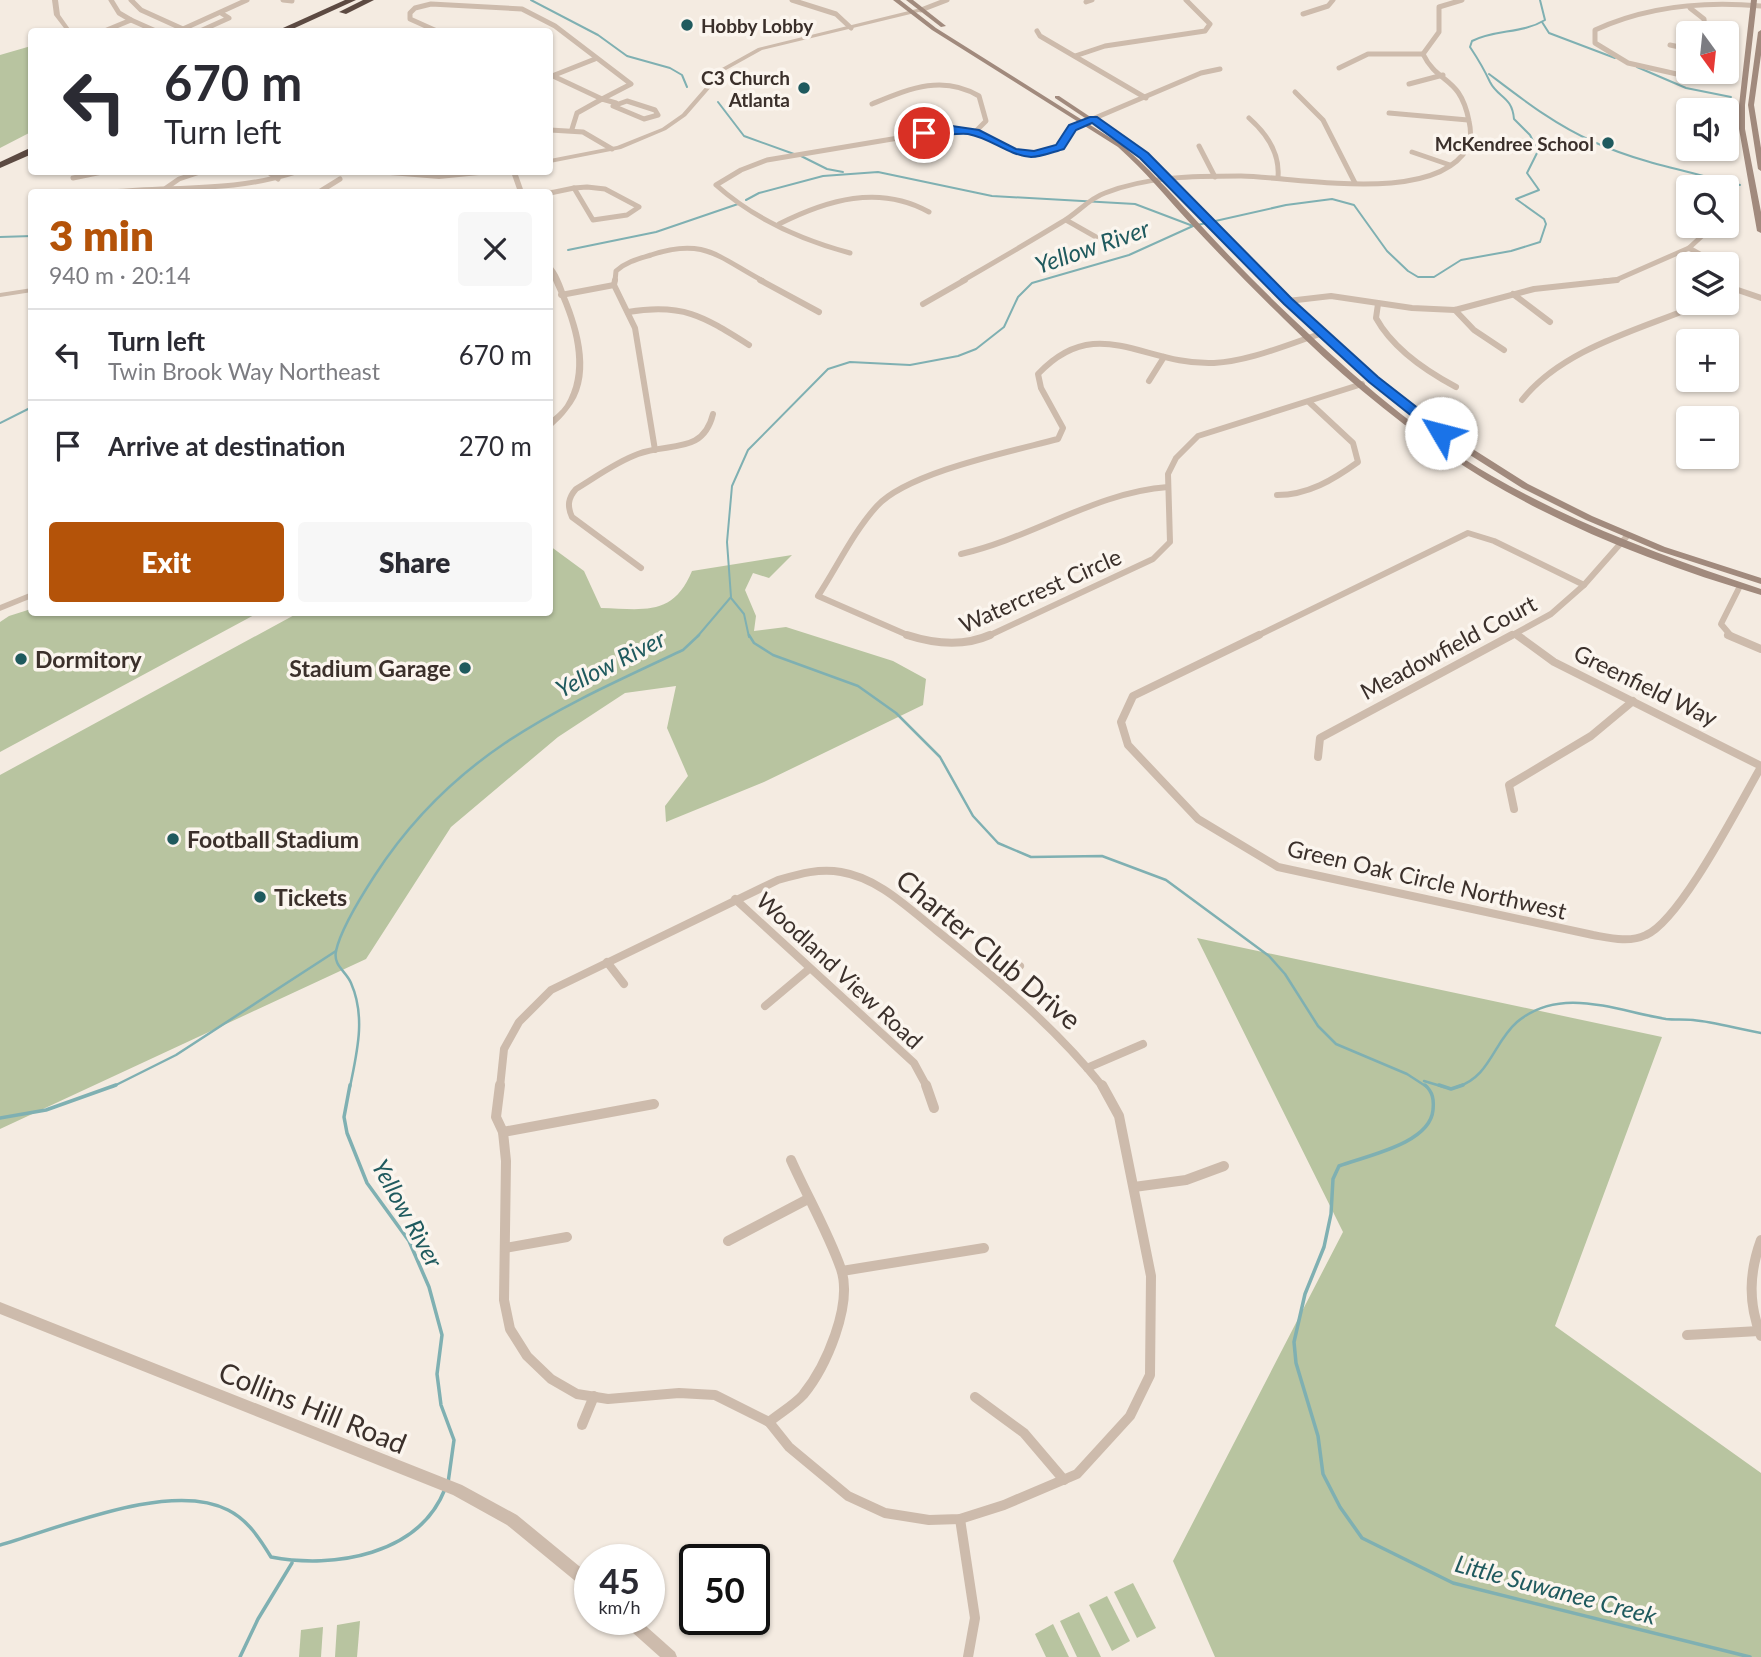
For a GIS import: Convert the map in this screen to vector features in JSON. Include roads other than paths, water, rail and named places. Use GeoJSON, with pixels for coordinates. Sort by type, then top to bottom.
{"type":"FeatureCollection","features":[{"type":"Feature","properties":{"kind":"highway"},"geometry":{"type":"LineString","coordinates":[[287,28],[352,0]]}},
{"type":"Feature","properties":{"kind":"highway"},"geometry":{"type":"LineString","coordinates":[[306,28],[370,0]]}},
{"type":"Feature","properties":{"kind":"highway"},"geometry":{"type":"LineString","coordinates":[[0,155],[28,143]]}},
{"type":"Feature","properties":{"kind":"highway"},"geometry":{"type":"LineString","coordinates":[[0,165],[28,152]]}},
{"type":"Feature","properties":{"kind":"main road"},"geometry":{"type":"LineString","coordinates":[[896,0],[911,13],[1120,146],[1309,337],[1362,384],[1451,454],[1543,508],[1620,544],[1761,592]]}},
{"type":"Feature","properties":{"kind":"main road"},"geometry":{"type":"LineString","coordinates":[[909,0],[983,53],[1093,119],[1144,155],[1288,301],[1424,422],[1525,486],[1628,535],[1761,581]]}},
{"type":"Feature","properties":{"kind":"main road"},"geometry":{"type":"LineString","coordinates":[[1753,3],[1742,105],[1761,231]]}},
{"type":"Feature","properties":{"kind":"main road"},"geometry":{"type":"LineString","coordinates":[[1761,32],[1751,105],[1761,169]]}},
{"type":"Feature","properties":{"kind":"street"},"geometry":{"type":"LineString","coordinates":[[55,0],[57,15],[67,28]]}},
{"type":"Feature","properties":{"kind":"street"},"geometry":{"type":"LineString","coordinates":[[111,0],[119,13],[149,28]]}},
{"type":"Feature","properties":{"kind":"street"},"geometry":{"type":"LineString","coordinates":[[131,0],[141,10],[182,28]]}},
{"type":"Feature","properties":{"kind":"street"},"geometry":{"type":"LineString","coordinates":[[190,28],[247,0]]}},
{"type":"Feature","properties":{"kind":"street"},"geometry":{"type":"LineString","coordinates":[[283,0],[292,1]]}},
{"type":"Feature","properties":{"kind":"street"},"geometry":{"type":"LineString","coordinates":[[792,0],[836,14],[851,29]]}},
{"type":"Feature","properties":{"kind":"street"},"geometry":{"type":"LineString","coordinates":[[553,160],[612,149],[643,139],[676,122],[724,69],[745,55],[780,43],[851,29],[911,13],[947,0]]}},
{"type":"Feature","properties":{"kind":"street"},"geometry":{"type":"LineString","coordinates":[[1075,56],[1105,46],[1205,31],[1210,24],[1186,0]]}},
{"type":"Feature","properties":{"kind":"street"},"geometry":{"type":"LineString","coordinates":[[1303,14],[1328,6],[1333,0]]}},
{"type":"Feature","properties":{"kind":"street"},"geometry":{"type":"LineString","coordinates":[[1423,54],[1439,32],[1439,7],[1462,0]]}},
{"type":"Feature","properties":{"kind":"street"},"geometry":{"type":"LineString","coordinates":[[1676,74],[1639,66],[1607,52],[1595,43],[1595,30],[1625,16],[1723,3],[1753,3],[1761,6]]}},
{"type":"Feature","properties":{"kind":"street"},"geometry":{"type":"LineString","coordinates":[[430,28],[410,19],[410,13],[415,8],[432,4],[522,9],[555,26],[631,84],[577,113],[572,129]]}},
{"type":"Feature","properties":{"kind":"street"},"geometry":{"type":"LineString","coordinates":[[1690,8],[1703,21]]}},
{"type":"Feature","properties":{"kind":"street"},"geometry":{"type":"LineString","coordinates":[[207,28],[229,18],[221,13]]}},
{"type":"Feature","properties":{"kind":"street"},"geometry":{"type":"LineString","coordinates":[[113,28],[131,20]]}},
{"type":"Feature","properties":{"kind":"street"},"geometry":{"type":"LineString","coordinates":[[1037,31],[1040,36],[1146,99]]}},
{"type":"Feature","properties":{"kind":"street"},"geometry":{"type":"LineString","coordinates":[[1670,45],[1676,46]]}},
{"type":"Feature","properties":{"kind":"street"},"geometry":{"type":"LineString","coordinates":[[1339,68],[1362,57],[1399,52],[1423,54]]}},
{"type":"Feature","properties":{"kind":"street"},"geometry":{"type":"LineString","coordinates":[[923,304],[1066,219],[1074,208],[1098,195],[1168,180],[1278,177],[1355,183],[1418,180],[1444,170],[1469,146],[1468,120],[1461,91],[1429,65],[1423,54]]}},
{"type":"Feature","properties":{"kind":"street"},"geometry":{"type":"LineString","coordinates":[[553,76],[595,59]]}},
{"type":"Feature","properties":{"kind":"street"},"geometry":{"type":"LineString","coordinates":[[850,253],[824,248],[716,185],[741,170],[767,160],[943,130],[975,132],[1014,152],[1035,154],[1060,147],[1073,128],[1084,122],[1146,99],[1201,73],[1220,69]]}},
{"type":"Feature","properties":{"kind":"street"},"geometry":{"type":"LineString","coordinates":[[1409,84],[1443,75]]}},
{"type":"Feature","properties":{"kind":"street"},"geometry":{"type":"LineString","coordinates":[[553,78],[601,99],[616,103],[627,101],[655,110],[658,115],[644,119],[613,106],[616,103]]}},
{"type":"Feature","properties":{"kind":"street"},"geometry":{"type":"LineString","coordinates":[[873,104],[922,85],[960,86],[979,96],[984,108],[986,121],[975,132]]}},
{"type":"Feature","properties":{"kind":"street"},"geometry":{"type":"LineString","coordinates":[[1295,92],[1311,104],[1323,120],[1355,183]]}},
{"type":"Feature","properties":{"kind":"street"},"geometry":{"type":"LineString","coordinates":[[1389,113],[1468,120]]}},
{"type":"Feature","properties":{"kind":"street"},"geometry":{"type":"LineString","coordinates":[[1249,118],[1267,139],[1278,160],[1278,177]]}},
{"type":"Feature","properties":{"kind":"street"},"geometry":{"type":"LineString","coordinates":[[553,130],[593,132],[612,149]]}},
{"type":"Feature","properties":{"kind":"street"},"geometry":{"type":"LineString","coordinates":[[1199,146],[1215,177]]}},
{"type":"Feature","properties":{"kind":"street"},"geometry":{"type":"LineString","coordinates":[[1412,152],[1450,165]]}},
{"type":"Feature","properties":{"kind":"street"},"geometry":{"type":"LineString","coordinates":[[1748,158],[1760,158]]}},
{"type":"Feature","properties":{"kind":"street"},"geometry":{"type":"LineString","coordinates":[[73,178],[88,175]]}},
{"type":"Feature","properties":{"kind":"street"},"geometry":{"type":"LineString","coordinates":[[164,189],[179,178],[190,175]]}},
{"type":"Feature","properties":{"kind":"street"},"geometry":{"type":"LineString","coordinates":[[272,175],[278,179]]}},
{"type":"Feature","properties":{"kind":"street"},"geometry":{"type":"LineString","coordinates":[[217,189],[288,175]]}},
{"type":"Feature","properties":{"kind":"street"},"geometry":{"type":"LineString","coordinates":[[415,175],[459,175]]}},
{"type":"Feature","properties":{"kind":"street"},"geometry":{"type":"LineString","coordinates":[[324,189],[340,179]]}},
{"type":"Feature","properties":{"kind":"street"},"geometry":{"type":"LineString","coordinates":[[553,192],[574,188],[596,185],[606,187],[639,207],[627,215],[590,219],[574,188]]}},
{"type":"Feature","properties":{"kind":"street"},"geometry":{"type":"LineString","coordinates":[[133,189],[158,189]]}},
{"type":"Feature","properties":{"kind":"street"},"geometry":{"type":"LineString","coordinates":[[779,224],[823,204],[858,198],[904,199],[929,212]]}},
{"type":"Feature","properties":{"kind":"street"},"geometry":{"type":"LineString","coordinates":[[1066,219],[1096,237]]}},
{"type":"Feature","properties":{"kind":"street"},"geometry":{"type":"LineString","coordinates":[[1288,301],[1331,296],[1378,304],[1455,310],[1513,294],[1601,284],[1689,248],[1700,238]]}},
{"type":"Feature","properties":{"kind":"street"},"geometry":{"type":"LineString","coordinates":[[655,450],[635,328],[614,285],[616,271],[624,264],[674,247],[695,246],[715,253],[820,312]]}},
{"type":"Feature","properties":{"kind":"street"},"geometry":{"type":"LineString","coordinates":[[1689,248],[1696,252]]}},
{"type":"Feature","properties":{"kind":"street"},"geometry":{"type":"LineString","coordinates":[[553,274],[577,334],[582,361],[576,389],[566,407],[553,421]]}},
{"type":"Feature","properties":{"kind":"street"},"geometry":{"type":"LineString","coordinates":[[561,295],[614,285]]}},
{"type":"Feature","properties":{"kind":"street"},"geometry":{"type":"LineString","coordinates":[[0,295],[28,291]]}},
{"type":"Feature","properties":{"kind":"street"},"geometry":{"type":"LineString","coordinates":[[1739,292],[1761,298]]}},
{"type":"Feature","properties":{"kind":"street"},"geometry":{"type":"LineString","coordinates":[[1513,294],[1550,322]]}},
{"type":"Feature","properties":{"kind":"street"},"geometry":{"type":"LineString","coordinates":[[1378,304],[1376,318],[1383,330],[1427,370],[1456,387]]}},
{"type":"Feature","properties":{"kind":"street"},"geometry":{"type":"LineString","coordinates":[[628,312],[665,306],[689,309],[750,345]]}},
{"type":"Feature","properties":{"kind":"street"},"geometry":{"type":"LineString","coordinates":[[1455,310],[1474,330],[1504,350]]}},
{"type":"Feature","properties":{"kind":"street"},"geometry":{"type":"LineString","coordinates":[[1522,400],[1527,390],[1578,357],[1676,314]]}},
{"type":"Feature","properties":{"kind":"street"},"geometry":{"type":"LineString","coordinates":[[1309,337],[1323,334]]}},
{"type":"Feature","properties":{"kind":"street","name":"Watercrest Circle"},"geometry":{"type":"LineString","coordinates":[[1309,337],[1214,363],[1164,357],[1107,342],[1083,343],[1046,362],[1038,374],[1041,388],[1063,428],[1058,439],[948,468],[897,492],[878,505],[818,596],[926,642],[957,645],[975,642],[1153,559],[1170,542],[1168,474],[1176,458],[1198,436],[1362,384]]}},
{"type":"Feature","properties":{"kind":"street"},"geometry":{"type":"LineString","coordinates":[[1149,382],[1164,357]]}},
{"type":"Feature","properties":{"kind":"street"},"geometry":{"type":"LineString","coordinates":[[1277,495],[1294,496],[1342,475],[1358,462],[1353,443],[1309,402]]}},
{"type":"Feature","properties":{"kind":"street"},"geometry":{"type":"LineString","coordinates":[[640,568],[572,517],[568,503],[576,489],[640,453],[678,448],[693,443],[710,428],[713,414]]}},
{"type":"Feature","properties":{"kind":"street"},"geometry":{"type":"LineString","coordinates":[[961,554],[992,547],[1136,489],[1168,487]]}},
{"type":"Feature","properties":{"kind":"street","name":"Green Oak Circle Northwest"},"geometry":{"type":"LineString","coordinates":[[1584,585],[1494,541],[1468,533],[1133,696],[1121,722],[1128,745],[1198,818],[1278,867],[1594,935],[1631,940],[1653,933],[1675,908],[1761,766]]}},
{"type":"Feature","properties":{"kind":"street","name":"Meadowfield Court"},"geometry":{"type":"LineString","coordinates":[[1318,757],[1320,737],[1517,635],[1551,614],[1584,585],[1628,535]]}},
{"type":"Feature","properties":{"kind":"street"},"geometry":{"type":"LineString","coordinates":[[1740,586],[1721,624],[1728,635],[1761,649]]}},
{"type":"Feature","properties":{"kind":"street"},"geometry":{"type":"LineString","coordinates":[[0,608],[28,597]]}},
{"type":"Feature","properties":{"kind":"street","name":"Greenfield Way"},"geometry":{"type":"LineString","coordinates":[[1517,635],[1554,662],[1761,766]]}},
{"type":"Feature","properties":{"kind":"street"},"geometry":{"type":"LineString","coordinates":[[1514,810],[1509,785],[1591,736],[1633,701]]}},
{"type":"Feature","properties":{"kind":"street","name":"Charter Club Drive"},"geometry":{"type":"LineString","coordinates":[[811,871],[842,872],[883,888],[1000,981],[1072,1048],[1104,1088],[1119,1116],[1151,1276],[1150,1375],[1130,1416],[1077,1474],[1004,1505],[960,1519],[929,1520],[885,1513],[848,1496],[789,1447],[769,1422],[715,1395],[679,1392],[608,1399],[577,1394],[551,1379],[527,1356],[510,1329],[503,1300],[506,1161],[503,1132],[496,1117],[498,1080],[504,1049],[519,1022],[551,990],[735,899],[778,880],[811,871]]}},
{"type":"Feature","properties":{"kind":"street","name":"Woodland View Road"},"geometry":{"type":"LineString","coordinates":[[735,899],[809,970],[888,1037],[914,1063],[924,1078],[934,1108]]}},
{"type":"Feature","properties":{"kind":"street"},"geometry":{"type":"LineString","coordinates":[[607,962],[624,984]]}},
{"type":"Feature","properties":{"kind":"street"},"geometry":{"type":"LineString","coordinates":[[1000,981],[1020,966]]}},
{"type":"Feature","properties":{"kind":"street"},"geometry":{"type":"LineString","coordinates":[[765,1006],[809,970]]}},
{"type":"Feature","properties":{"kind":"street"},"geometry":{"type":"LineString","coordinates":[[1087,1068],[1143,1044]]}},
{"type":"Feature","properties":{"kind":"street"},"geometry":{"type":"LineString","coordinates":[[503,1132],[654,1104]]}},
{"type":"Feature","properties":{"kind":"street"},"geometry":{"type":"LineString","coordinates":[[769,1422],[801,1397],[821,1369],[834,1338],[843,1297],[842,1271],[791,1160]]}},
{"type":"Feature","properties":{"kind":"street"},"geometry":{"type":"LineString","coordinates":[[1134,1187],[1186,1180],[1224,1166]]}},
{"type":"Feature","properties":{"kind":"street"},"geometry":{"type":"LineString","coordinates":[[728,1241],[808,1199]]}},
{"type":"Feature","properties":{"kind":"street"},"geometry":{"type":"LineString","coordinates":[[505,1248],[567,1237]]}},
{"type":"Feature","properties":{"kind":"street"},"geometry":{"type":"LineString","coordinates":[[1687,1335],[1760,1333],[1749,1297],[1753,1260],[1761,1240]]}},
{"type":"Feature","properties":{"kind":"street"},"geometry":{"type":"LineString","coordinates":[[842,1271],[984,1248]]}},
{"type":"Feature","properties":{"kind":"street","name":"Collins Hill Road"},"geometry":{"type":"LineString","coordinates":[[0,1308],[457,1490],[512,1520],[574,1571]]}},
{"type":"Feature","properties":{"kind":"street"},"geometry":{"type":"LineString","coordinates":[[582,1425],[594,1396]]}},
{"type":"Feature","properties":{"kind":"street"},"geometry":{"type":"LineString","coordinates":[[975,1396],[1007,1415],[1049,1458],[1064,1480]]}},
{"type":"Feature","properties":{"kind":"street"},"geometry":{"type":"LineString","coordinates":[[960,1519],[975,1618],[968,1657]]}},
{"type":"Feature","properties":{"kind":"street"},"geometry":{"type":"LineString","coordinates":[[646,1635],[670,1657]]}},
{"type":"Feature","properties":{"kind":"waterway"},"geometry":{"type":"LineString","coordinates":[[531,0],[598,35],[627,56],[670,68],[682,75],[687,87]]}},
{"type":"Feature","properties":{"kind":"waterway","name":"Yellow River"},"geometry":{"type":"LineString","coordinates":[[1193,226],[1286,205],[1332,199],[1354,205],[1387,251],[1418,277],[1434,277],[1461,260],[1511,251],[1540,242],[1546,224],[1544,219],[1516,199],[1539,190],[1527,173],[1538,151],[1530,135],[1514,119],[1508,101],[1493,87],[1470,47],[1472,41],[1481,37],[1527,28],[1545,20],[1540,0]]}},
{"type":"Feature","properties":{"kind":"waterway"},"geometry":{"type":"LineString","coordinates":[[1542,22],[1549,33],[1615,58]]}},
{"type":"Feature","properties":{"kind":"waterway"},"geometry":{"type":"LineString","coordinates":[[1637,67],[1686,88],[1731,97]]}},
{"type":"Feature","properties":{"kind":"waterway"},"geometry":{"type":"LineString","coordinates":[[1489,74],[1552,120],[1594,142],[1647,161],[1740,185]]}},
{"type":"Feature","properties":{"kind":"waterway"},"geometry":{"type":"LineString","coordinates":[[718,102],[744,136],[794,154]]}},
{"type":"Feature","properties":{"kind":"waterway"},"geometry":{"type":"LineString","coordinates":[[801,156],[827,169],[843,172]]}},
{"type":"Feature","properties":{"kind":"waterway"},"geometry":{"type":"LineString","coordinates":[[746,200],[759,193],[823,176],[878,172],[992,196],[1135,204],[1193,226]]}},
{"type":"Feature","properties":{"kind":"waterway"},"geometry":{"type":"LineString","coordinates":[[568,250],[656,232],[738,204]]}},
{"type":"Feature","properties":{"kind":"waterway","name":"Yellow River"},"geometry":{"type":"LineString","coordinates":[[698,636],[731,597],[727,542],[732,486],[748,450],[828,369],[850,362],[910,365],[958,356],[976,349],[1004,327],[1018,297],[1032,283],[1129,255],[1193,226]]}},
{"type":"Feature","properties":{"kind":"waterway"},"geometry":{"type":"LineString","coordinates":[[0,237],[28,236]]}},
{"type":"Feature","properties":{"kind":"waterway"},"geometry":{"type":"LineString","coordinates":[[0,423],[28,409]]}},
{"type":"Feature","properties":{"kind":"waterway","name":"Little Suwanee Creek"},"geometry":{"type":"LineString","coordinates":[[731,598],[744,614],[749,637]]}},
{"type":"Feature","properties":{"kind":"waterway","name":"Little Suwanee Creek"},"geometry":{"type":"LineString","coordinates":[[749,635],[754,643],[773,655],[858,686],[896,713],[940,757],[973,816],[998,843],[1031,857],[1102,856],[1166,880],[1269,956],[1285,974],[1318,1026],[1336,1044],[1407,1074],[1427,1087]]}},
{"type":"Feature","properties":{"kind":"waterway","name":"Yellow River"},"geometry":{"type":"LineString","coordinates":[[336,951],[342,932],[358,902],[406,833],[439,797],[474,766],[551,715],[683,650],[698,636]]}},
{"type":"Feature","properties":{"kind":"waterway"},"geometry":{"type":"LineString","coordinates":[[116,1085],[176,1055],[336,951]]}},
{"type":"Feature","properties":{"kind":"waterway","name":"Yellow River"},"geometry":{"type":"LineString","coordinates":[[336,951],[336,961],[351,983],[358,1009],[359,1035],[350,1087]]}},
{"type":"Feature","properties":{"kind":"waterway"},"geometry":{"type":"LineString","coordinates":[[1457,1087],[1477,1076],[1517,1022],[1534,1011],[1552,1005],[1589,1004],[1761,1033]]}},
{"type":"Feature","properties":{"kind":"waterway"},"geometry":{"type":"LineString","coordinates":[[1424,1081],[1444,1087]]}},
{"type":"Feature","properties":{"kind":"waterway"},"geometry":{"type":"LineString","coordinates":[[0,1118],[46,1110],[116,1085]]}},
{"type":"Feature","properties":{"kind":"waterway"},"geometry":{"type":"LineString","coordinates":[[112,1087],[116,1085]]}},
{"type":"Feature","properties":{"kind":"waterway","name":"Yellow River"},"geometry":{"type":"LineString","coordinates":[[350,1085],[344,1117],[347,1133],[367,1183],[409,1241],[429,1287],[442,1335],[437,1374],[441,1405],[454,1440],[448,1483]]}},
{"type":"Feature","properties":{"kind":"waterway"},"geometry":{"type":"LineString","coordinates":[[1439,1085],[1451,1089],[1457,1087]]}},
{"type":"Feature","properties":{"kind":"waterway"},"geometry":{"type":"LineString","coordinates":[[1457,1087],[1463,1085]]}},
{"type":"Feature","properties":{"kind":"waterway","name":"Little Suwanee Creek"},"geometry":{"type":"LineString","coordinates":[[1427,1087],[1432,1096],[1433,1110],[1429,1122],[1421,1132],[1395,1147],[1339,1166],[1333,1179],[1331,1214],[1324,1247],[1305,1294],[1294,1342],[1296,1363],[1318,1436],[1323,1474],[1340,1507],[1362,1538],[1453,1583],[1750,1657]]}},
{"type":"Feature","properties":{"kind":"waterway","name":"Yellow River"},"geometry":{"type":"LineString","coordinates":[[0,1545],[115,1510],[177,1500],[204,1502],[235,1514],[253,1530],[271,1557],[321,1561],[347,1558],[395,1543],[416,1529],[433,1511],[445,1489]]}},
{"type":"Feature","properties":{"kind":"waterway"},"geometry":{"type":"LineString","coordinates":[[240,1657],[258,1619],[292,1563]]}},
{"type":"Feature","properties":{"kind":"place","name":"Hobby Lobby"},"geometry":{"type":"Point","coordinates":[687,25]}},
{"type":"Feature","properties":{"kind":"place","name":"C3 Church Atlanta"},"geometry":{"type":"Point","coordinates":[804,88]}},
{"type":"Feature","properties":{"kind":"place","name":"McKendree School"},"geometry":{"type":"Point","coordinates":[1608,143]}},
{"type":"Feature","properties":{"kind":"place","name":"Dormitory"},"geometry":{"type":"Point","coordinates":[21,659]}},
{"type":"Feature","properties":{"kind":"place","name":"Stadium Garage"},"geometry":{"type":"Point","coordinates":[465,668]}},
{"type":"Feature","properties":{"kind":"place","name":"Football Stadium"},"geometry":{"type":"Point","coordinates":[173,839]}},
{"type":"Feature","properties":{"kind":"place","name":"Tickets"},"geometry":{"type":"Point","coordinates":[260,897]}}]}
